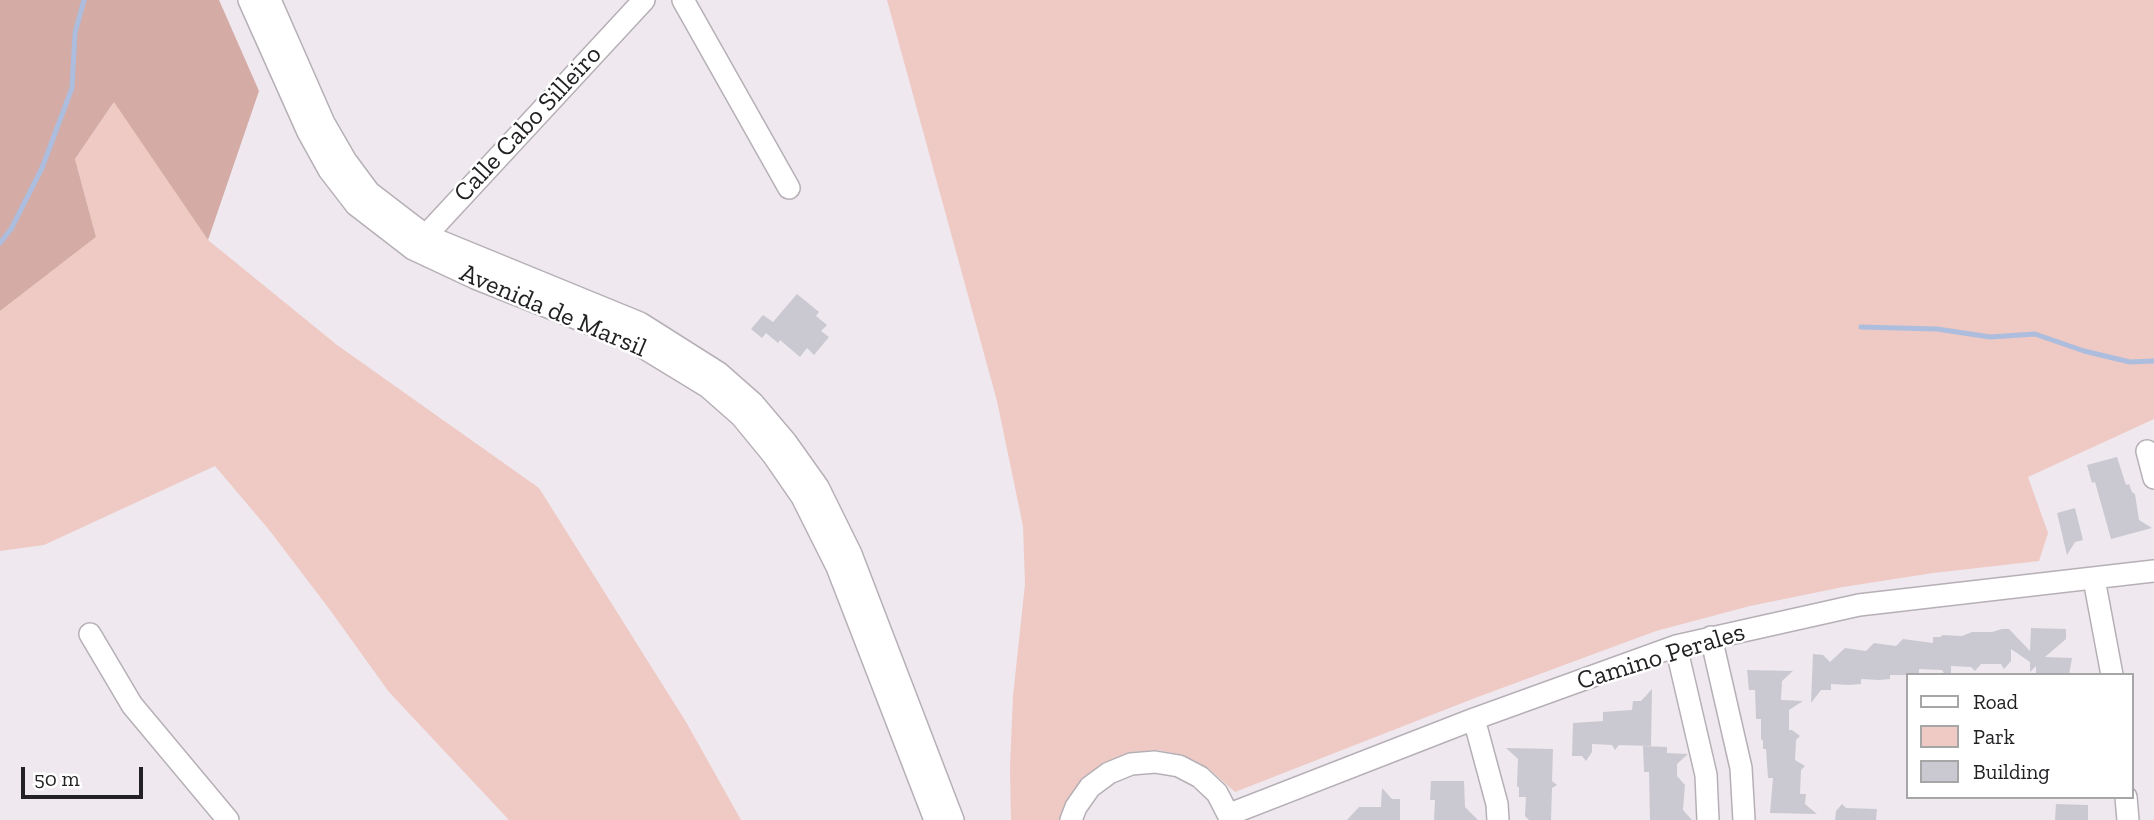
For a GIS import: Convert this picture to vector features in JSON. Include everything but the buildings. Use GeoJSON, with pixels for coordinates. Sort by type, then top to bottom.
{"type":"FeatureCollection","features":[{"type":"Feature","properties":{"kind":"street","name":"Avenida de Marsil"},"geometry":{"type":"LineString","coordinates":[[249,0],[308,132],[329,170],[356,205],[475,278],[631,340],[708,387],[741,416],[773,455],[802,497],[837,567],[935,820]]}},
{"type":"Feature","properties":{"kind":"street","name":"Avenida de Marsil"},"geometry":{"type":"LineString","coordinates":[[270,0],[324,123],[345,161],[369,192],[419,242],[640,323],[719,373],[753,403],[786,442],[818,488],[851,554],[954,820]]}},
{"type":"Feature","properties":{"kind":"street","name":"Calle Cabo Silleiro"},"geometry":{"type":"LineString","coordinates":[[419,242],[644,0]]}},
{"type":"Feature","properties":{"kind":"street"},"geometry":{"type":"LineString","coordinates":[[683,0],[789,188]]}},
{"type":"Feature","properties":{"kind":"street"},"geometry":{"type":"LineString","coordinates":[[2147,451],[2154,478]]}},
{"type":"Feature","properties":{"kind":"street","name":"Camino Perales"},"geometry":{"type":"LineString","coordinates":[[1230,817],[1474,719],[1676,646],[1859,605],[2154,572]]}},
{"type":"Feature","properties":{"kind":"street"},"geometry":{"type":"LineString","coordinates":[[2094,579],[2112,673]]}},
{"type":"Feature","properties":{"kind":"street"},"geometry":{"type":"LineString","coordinates":[[90,634],[132,705],[228,820]]}},
{"type":"Feature","properties":{"kind":"street"},"geometry":{"type":"LineString","coordinates":[[1711,637],[1741,768],[1744,820]]}},
{"type":"Feature","properties":{"kind":"street"},"geometry":{"type":"LineString","coordinates":[[1676,646],[1706,775],[1708,820]]}},
{"type":"Feature","properties":{"kind":"street"},"geometry":{"type":"LineString","coordinates":[[1474,719],[1497,804],[1498,820]]}},
{"type":"Feature","properties":{"kind":"street"},"geometry":{"type":"LineString","coordinates":[[1071,820],[1076,807],[1090,788],[1109,773],[1131,764],[1155,762],[1179,766],[1200,777],[1217,793],[1230,817]]}},
{"type":"Feature","properties":{"kind":"street"},"geometry":{"type":"LineString","coordinates":[[2126,799],[2128,820]]}},
{"type":"Feature","properties":{"kind":"street"},"geometry":{"type":"LineString","coordinates":[[954,820],[965,820]]}},
{"type":"Feature","properties":{"kind":"green space"},"geometry":{"type":"Polygon","coordinates":[[[887,0],[2154,0],[2154,419],[2028,477],[2048,533],[2039,561],[1843,587],[1750,606],[1656,631],[1235,792],[1208,768],[1183,755],[1158,750],[1131,752],[1103,763],[1085,778],[1068,798],[1060,820],[1011,820],[1013,696],[1025,584],[1023,526],[997,401],[887,0]]]}},
{"type":"Feature","properties":{"kind":"green space"},"geometry":{"type":"Polygon","coordinates":[[[115,101],[208,240],[337,345],[539,488],[686,722],[741,820],[509,820],[389,692],[270,531],[215,466],[44,545],[0,551],[0,311],[96,237],[75,159],[115,101]]]}},
{"type":"Feature","properties":{"kind":"shaded area"},"geometry":{"type":"Polygon","coordinates":[[[0,0],[219,0],[259,91],[208,240],[114,102],[75,159],[96,237],[0,311],[0,0]]]}},
{"type":"Feature","properties":{"kind":"waterway"},"geometry":{"type":"LineString","coordinates":[[0,243],[11,229],[42,168],[72,88],[75,33],[84,0]]}},
{"type":"Feature","properties":{"kind":"waterway"},"geometry":{"type":"LineString","coordinates":[[1861,327],[1937,329],[1990,337],[2035,334],[2084,351],[2130,362],[2154,361]]}}]}
